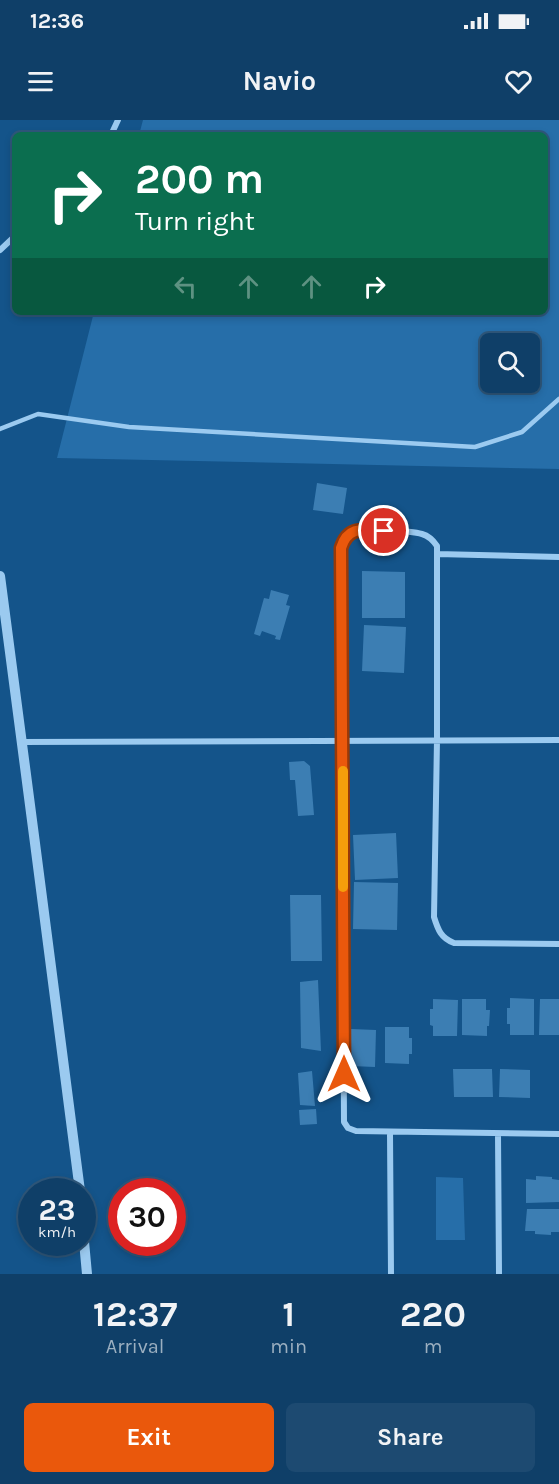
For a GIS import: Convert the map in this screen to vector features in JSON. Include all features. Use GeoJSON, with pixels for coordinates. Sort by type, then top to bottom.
{"type":"FeatureCollection","features":[{"type":"Feature","properties":{"kind":"street"},"geometry":{"type":"LineString","coordinates":[[0,250],[12,239]]}},
{"type":"Feature","properties":{"kind":"street"},"geometry":{"type":"LineString","coordinates":[[559,944],[454,943],[444,939],[437,929],[434,917],[437,546],[433,539],[422,534],[365,530],[352,532],[344,538],[341,548],[344,1122],[352,1131],[559,1134]]}},
{"type":"Feature","properties":{"kind":"street"},"geometry":{"type":"LineString","coordinates":[[437,554],[559,557]]}},
{"type":"Feature","properties":{"kind":"street"},"geometry":{"type":"LineString","coordinates":[[0,576],[62,1037],[78,1178]]}},
{"type":"Feature","properties":{"kind":"street"},"geometry":{"type":"LineString","coordinates":[[21,742],[559,740]]}},
{"type":"Feature","properties":{"kind":"street"},"geometry":{"type":"LineString","coordinates":[[390,1133],[391,1274]]}},
{"type":"Feature","properties":{"kind":"street"},"geometry":{"type":"LineString","coordinates":[[498,1134],[499,1274]]}},
{"type":"Feature","properties":{"kind":"street"},"geometry":{"type":"LineString","coordinates":[[85,1256],[87,1274]]}},
{"type":"Feature","properties":{"kind":"lane"},"geometry":{"type":"LineString","coordinates":[[0,429],[38,414],[129,427],[475,447],[522,432],[559,399]]}},
{"type":"Feature","properties":{"kind":"shaded area"},"geometry":{"type":"Polygon","coordinates":[[[143,120],[559,120],[559,469],[57,458],[93,315],[548,315],[548,132],[140,132],[143,120]]]}},
{"type":"Feature","properties":{"kind":"shaded area"},"geometry":{"type":"Polygon","coordinates":[[[436,1177],[463,1178],[465,1240],[436,1240],[436,1177]]]}},
{"type":"Feature","properties":{"kind":"building"},"geometry":{"type":"Polygon","coordinates":[[[317,483],[347,488],[343,514],[313,510],[317,483]]]}},
{"type":"Feature","properties":{"kind":"building"},"geometry":{"type":"Polygon","coordinates":[[[362,571],[405,572],[405,618],[362,618],[362,571]]]}},
{"type":"Feature","properties":{"kind":"building"},"geometry":{"type":"Polygon","coordinates":[[[271,590],[289,595],[286,605],[290,606],[280,640],[262,631],[260,636],[254,634],[264,598],[269,599],[271,590]]]}},
{"type":"Feature","properties":{"kind":"building"},"geometry":{"type":"Polygon","coordinates":[[[364,625],[406,627],[404,673],[362,671],[364,625]]]}},
{"type":"Feature","properties":{"kind":"building"},"geometry":{"type":"Polygon","coordinates":[[[304,761],[310,766],[314,815],[298,816],[295,780],[290,780],[289,762],[304,761]]]}},
{"type":"Feature","properties":{"kind":"building"},"geometry":{"type":"Polygon","coordinates":[[[396,833],[398,878],[355,880],[353,835],[396,833]]]}},
{"type":"Feature","properties":{"kind":"building"},"geometry":{"type":"Polygon","coordinates":[[[354,882],[398,883],[397,930],[353,929],[354,882]]]}},
{"type":"Feature","properties":{"kind":"building"},"geometry":{"type":"Polygon","coordinates":[[[290,895],[321,895],[322,961],[291,961],[290,895]]]}},
{"type":"Feature","properties":{"kind":"building"},"geometry":{"type":"Polygon","coordinates":[[[318,980],[321,1051],[301,1048],[300,982],[318,980]]]}},
{"type":"Feature","properties":{"kind":"building"},"geometry":{"type":"Polygon","coordinates":[[[510,998],[534,999],[534,1035],[510,1035],[507,1008],[510,1008],[510,998]]]}},
{"type":"Feature","properties":{"kind":"building"},"geometry":{"type":"Polygon","coordinates":[[[433,999],[458,1000],[457,1036],[433,1036],[430,1009],[433,1009],[433,999]]]}},
{"type":"Feature","properties":{"kind":"building"},"geometry":{"type":"Polygon","coordinates":[[[462,999],[486,999],[486,1010],[490,1010],[487,1036],[462,1035],[462,999]]]}},
{"type":"Feature","properties":{"kind":"building"},"geometry":{"type":"Polygon","coordinates":[[[540,999],[559,999],[559,1035],[539,1035],[540,999]]]}},
{"type":"Feature","properties":{"kind":"building"},"geometry":{"type":"Polygon","coordinates":[[[385,1027],[409,1027],[412,1054],[409,1054],[409,1064],[385,1063],[385,1027]]]}},
{"type":"Feature","properties":{"kind":"building"},"geometry":{"type":"Polygon","coordinates":[[[351,1029],[376,1030],[375,1067],[351,1066],[351,1055],[347,1055],[351,1029]]]}},
{"type":"Feature","properties":{"kind":"building"},"geometry":{"type":"Polygon","coordinates":[[[453,1069],[492,1069],[493,1097],[454,1097],[453,1069]]]}},
{"type":"Feature","properties":{"kind":"building"},"geometry":{"type":"Polygon","coordinates":[[[500,1069],[530,1070],[530,1098],[499,1097],[500,1069]]]}},
{"type":"Feature","properties":{"kind":"building"},"geometry":{"type":"Polygon","coordinates":[[[312,1071],[315,1106],[300,1105],[298,1073],[312,1071]]]}},
{"type":"Feature","properties":{"kind":"building"},"geometry":{"type":"Polygon","coordinates":[[[316,1109],[317,1124],[300,1125],[299,1110],[316,1109]]]}},
{"type":"Feature","properties":{"kind":"building"},"geometry":{"type":"Polygon","coordinates":[[[536,1176],[559,1180],[559,1202],[526,1203],[526,1179],[536,1180],[536,1176]]]}},
{"type":"Feature","properties":{"kind":"building"},"geometry":{"type":"Polygon","coordinates":[[[527,1209],[559,1209],[559,1232],[551,1232],[551,1235],[525,1231],[527,1209]]]}},
{"type":"Feature","properties":{"kind":"slow traffic"},"geometry":{"type":"LineString","coordinates":[[343,771],[343,887]]}},
{"type":"Feature","properties":{"kind":"route"},"geometry":{"type":"LineString","coordinates":[[344,1074],[341,548],[344,538],[352,532],[384,531]]}}]}
